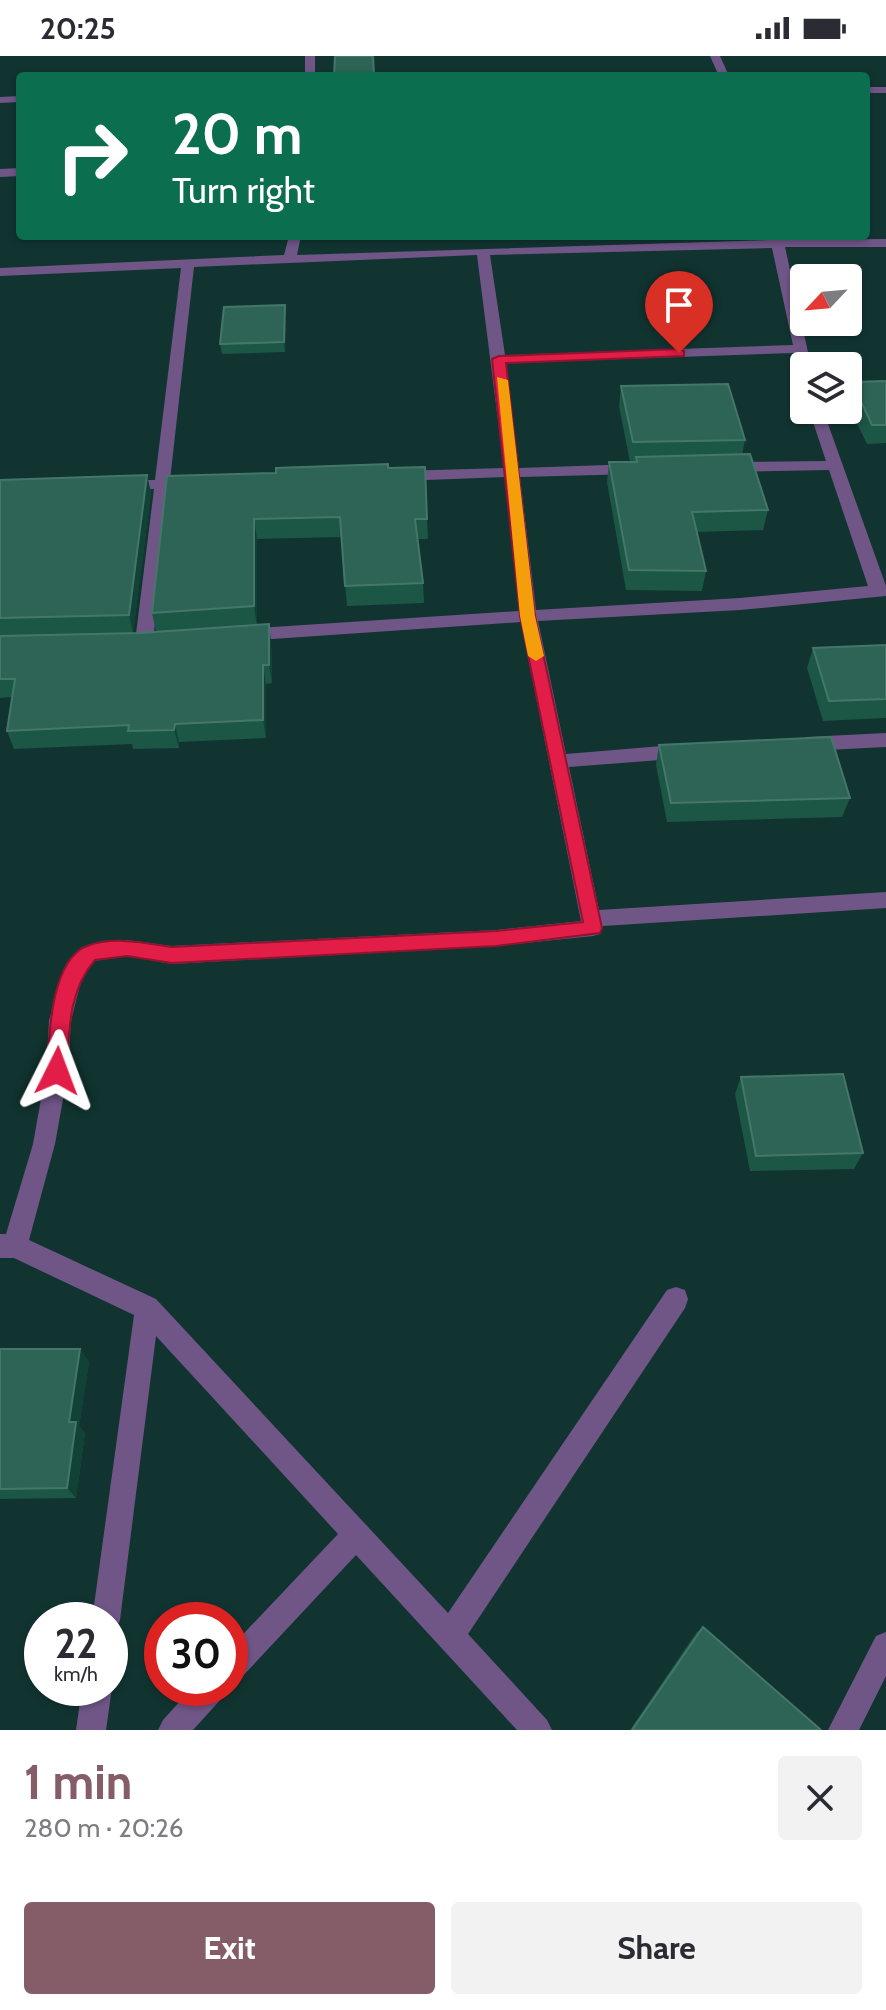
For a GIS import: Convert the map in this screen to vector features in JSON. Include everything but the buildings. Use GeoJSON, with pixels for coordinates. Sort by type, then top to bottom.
{"type":"FeatureCollection","features":[{"type":"Feature","properties":{"kind":"street"},"geometry":{"type":"LineString","coordinates":[[290,259],[294,240]]}},
{"type":"Feature","properties":{"kind":"street"},"geometry":{"type":"LineString","coordinates":[[777,240],[800,352]]}},
{"type":"Feature","properties":{"kind":"street"},"geometry":{"type":"LineString","coordinates":[[0,272],[777,240],[886,243]]}},
{"type":"Feature","properties":{"kind":"street"},"geometry":{"type":"LineString","coordinates":[[483,253],[499,359],[528,616],[593,928],[496,938],[172,955],[127,948],[89,953],[72,974],[60,1021],[57,1071],[44,1144],[7,1246],[147,1308],[537,1730]]}},
{"type":"Feature","properties":{"kind":"street"},"geometry":{"type":"LineString","coordinates":[[143,642],[188,263]]}},
{"type":"Feature","properties":{"kind":"street"},"geometry":{"type":"LineString","coordinates":[[499,359],[799,349]]}},
{"type":"Feature","properties":{"kind":"street"},"geometry":{"type":"LineString","coordinates":[[218,637],[740,604],[882,591],[820,424]]}},
{"type":"Feature","properties":{"kind":"street"},"geometry":{"type":"LineString","coordinates":[[710,467],[833,465]]}},
{"type":"Feature","properties":{"kind":"street"},"geometry":{"type":"LineString","coordinates":[[384,476],[649,469]]}},
{"type":"Feature","properties":{"kind":"street"},"geometry":{"type":"LineString","coordinates":[[103,485],[210,483]]}},
{"type":"Feature","properties":{"kind":"street"},"geometry":{"type":"LineString","coordinates":[[780,746],[886,740]]}},
{"type":"Feature","properties":{"kind":"street"},"geometry":{"type":"LineString","coordinates":[[558,761],[704,750]]}},
{"type":"Feature","properties":{"kind":"street"},"geometry":{"type":"LineString","coordinates":[[591,919],[886,900]]}},
{"type":"Feature","properties":{"kind":"street"},"geometry":{"type":"LineString","coordinates":[[450,1635],[676,1299]]}},
{"type":"Feature","properties":{"kind":"street"},"geometry":{"type":"LineString","coordinates":[[108,1602],[147,1308]]}},
{"type":"Feature","properties":{"kind":"street"},"geometry":{"type":"LineString","coordinates":[[248,1650],[356,1535]]}},
{"type":"Feature","properties":{"kind":"street"},"geometry":{"type":"LineString","coordinates":[[843,1730],[886,1646]]}},
{"type":"Feature","properties":{"kind":"street"},"geometry":{"type":"LineString","coordinates":[[91,1730],[94,1706]]}},
{"type":"Feature","properties":{"kind":"street"},"geometry":{"type":"LineString","coordinates":[[173,1730],[195,1706]]}},
{"type":"Feature","properties":{"kind":"slow traffic"},"geometry":{"type":"LineString","coordinates":[[501,380],[528,616],[536,656]]}},
{"type":"Feature","properties":{"kind":"route"},"geometry":{"type":"LineString","coordinates":[[57,1071],[60,1021],[72,974],[89,953],[127,948],[172,955],[496,938],[593,928],[528,616],[499,359],[679,353]]}}]}
